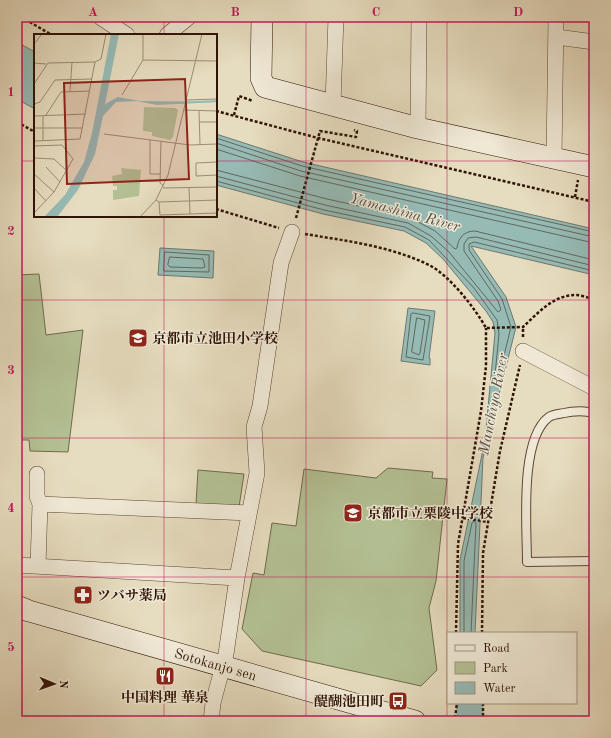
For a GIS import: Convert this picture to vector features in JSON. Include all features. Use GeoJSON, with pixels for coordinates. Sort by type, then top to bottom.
{"type":"FeatureCollection","features":[{"type":"Feature","properties":{"kind":"street"},"geometry":{"type":"LineString","coordinates":[[100,17],[126,34]]}},
{"type":"Feature","properties":{"kind":"street"},"geometry":{"type":"LineString","coordinates":[[168,34],[189,17]]}},
{"type":"Feature","properties":{"kind":"street"},"geometry":{"type":"LineString","coordinates":[[262,17],[261,78],[265,87],[418,128],[594,167]]}},
{"type":"Feature","properties":{"kind":"street"},"geometry":{"type":"LineString","coordinates":[[333,104],[336,17]]}},
{"type":"Feature","properties":{"kind":"street"},"geometry":{"type":"LineString","coordinates":[[418,128],[419,17]]}},
{"type":"Feature","properties":{"kind":"street"},"geometry":{"type":"LineString","coordinates":[[554,158],[557,37],[556,17]]}},
{"type":"Feature","properties":{"kind":"street"},"geometry":{"type":"LineString","coordinates":[[557,37],[594,42]]}},
{"type":"Feature","properties":{"kind":"street"},"geometry":{"type":"LineString","coordinates":[[211,721],[226,654],[237,578],[257,473],[254,427],[260,406],[281,263],[293,228]]}},
{"type":"Feature","properties":{"kind":"street"},"geometry":{"type":"LineString","coordinates":[[523,351],[594,388]]}},
{"type":"Feature","properties":{"kind":"street"},"geometry":{"type":"LineString","coordinates":[[37,474],[37,496],[40,504],[38,566]]}},
{"type":"Feature","properties":{"kind":"street"},"geometry":{"type":"LineString","coordinates":[[40,504],[249,513]]}},
{"type":"Feature","properties":{"kind":"street"},"geometry":{"type":"LineString","coordinates":[[17,565],[237,578]]}},
{"type":"Feature","properties":{"kind":"street","name":"Sotokanjo sen"},"geometry":{"type":"LineString","coordinates":[[17,606],[29,611],[223,665],[415,721]]}},
{"type":"Feature","properties":{"kind":"lane"},"geometry":{"type":"LineString","coordinates":[[594,414],[590,412],[566,412],[550,416],[541,425],[527,469],[526,506],[527,562],[594,561]]}},
{"type":"Feature","properties":{"kind":"path"},"geometry":{"type":"LineString","coordinates":[[21,17],[50,34]]}},
{"type":"Feature","properties":{"kind":"path"},"geometry":{"type":"LineString","coordinates":[[234,115],[239,96],[258,103],[265,87]]}},
{"type":"Feature","properties":{"kind":"path"},"geometry":{"type":"LineString","coordinates":[[217,111],[318,138],[594,202]]}},
{"type":"Feature","properties":{"kind":"path"},"geometry":{"type":"LineString","coordinates":[[17,122],[34,131]]}},
{"type":"Feature","properties":{"kind":"path"},"geometry":{"type":"LineString","coordinates":[[293,228],[320,131],[356,137],[357,131],[351,129]]}},
{"type":"Feature","properties":{"kind":"path"},"geometry":{"type":"LineString","coordinates":[[217,209],[293,228],[383,247],[430,266],[466,298],[486,328],[486,366],[481,411],[458,544],[456,632]]}},
{"type":"Feature","properties":{"kind":"path"},"geometry":{"type":"LineString","coordinates":[[486,328],[523,327],[546,305],[558,299],[576,295],[594,299]]}},
{"type":"Feature","properties":{"kind":"path"},"geometry":{"type":"LineString","coordinates":[[482,632],[483,553],[500,452],[523,351]]}},
{"type":"Feature","properties":{"kind":"path"},"geometry":{"type":"LineString","coordinates":[[463,518],[488,522]]}},
{"type":"Feature","properties":{"kind":"path"},"geometry":{"type":"LineString","coordinates":[[455,718],[457,704]]}},
{"type":"Feature","properties":{"kind":"path"},"geometry":{"type":"LineString","coordinates":[[483,704],[483,721]]}},
{"type":"Feature","properties":{"kind":"green space"},"geometry":{"type":"Polygon","coordinates":[[[39,274],[46,335],[83,330],[68,452],[30,451],[29,440],[17,440],[17,275],[39,274]]]}},
{"type":"Feature","properties":{"kind":"green space"},"geometry":{"type":"Polygon","coordinates":[[[388,468],[433,472],[432,478],[447,479],[436,581],[429,608],[437,670],[421,686],[262,651],[242,629],[253,573],[264,575],[272,523],[296,526],[304,469],[376,478],[388,468]]]}},
{"type":"Feature","properties":{"kind":"green space"},"geometry":{"type":"Polygon","coordinates":[[[198,470],[244,474],[239,507],[196,504],[198,470]]]}},
{"type":"Feature","properties":{"kind":"water"},"geometry":{"type":"Polygon","coordinates":[[[17,42],[34,51],[34,108],[17,99],[17,42]]]}},
{"type":"Feature","properties":{"kind":"water","name":"Yamashina River"},"geometry":{"type":"Polygon","coordinates":[[[217,134],[303,162],[594,229],[594,275],[471,246],[506,297],[516,327],[483,458],[475,632],[460,632],[460,560],[485,440],[495,333],[493,322],[486,311],[443,259],[426,243],[404,231],[323,214],[217,185],[217,134]]]}},
{"type":"Feature","properties":{"kind":"water"},"geometry":{"type":"Polygon","coordinates":[[[160,248],[214,251],[213,278],[158,275],[160,248]]]}},
{"type":"Feature","properties":{"kind":"water"},"geometry":{"type":"Polygon","coordinates":[[[408,308],[435,311],[429,358],[430,365],[401,361],[408,308]]]}},
{"type":"Feature","properties":{"kind":"water"},"geometry":{"type":"Polygon","coordinates":[[[461,704],[471,704],[471,721],[461,721],[461,704]]]}},
{"type":"Feature","properties":{"kind":"waterway","name":"Manchiyo River"},"geometry":{"type":"LineString","coordinates":[[469,704],[471,721]]}},
{"type":"Feature","properties":{"kind":"place","name":"京都市立池田小学校"},"geometry":{"type":"Point","coordinates":[138,338]}},
{"type":"Feature","properties":{"kind":"place","name":"京都市立栗陵中学校"},"geometry":{"type":"Point","coordinates":[353,513]}},
{"type":"Feature","properties":{"kind":"place","name":"ツバサ薬局"},"geometry":{"type":"Point","coordinates":[83,595]}},
{"type":"Feature","properties":{"kind":"place","name":"中国料理 華泉"},"geometry":{"type":"Point","coordinates":[165,676]}},
{"type":"Feature","properties":{"kind":"place","name":"醍醐池田町"},"geometry":{"type":"Point","coordinates":[398,701]}}]}
